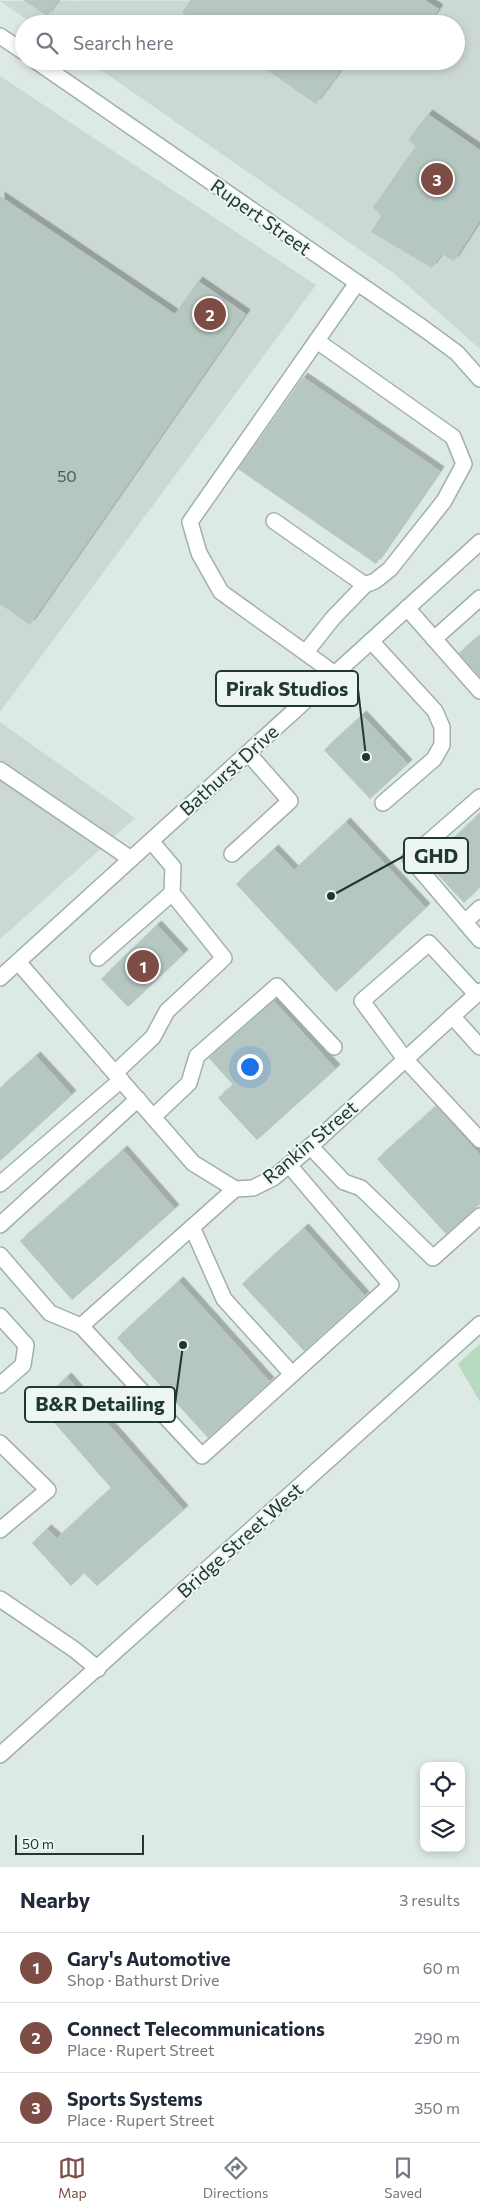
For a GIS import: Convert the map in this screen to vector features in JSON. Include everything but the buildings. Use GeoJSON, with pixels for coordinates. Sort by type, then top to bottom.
{"type":"FeatureCollection","features":[{"type":"Feature","properties":{"kind":"street"},"geometry":{"type":"LineString","coordinates":[[0,36],[15,46]]}},
{"type":"Feature","properties":{"kind":"street","name":"Rupert Street"},"geometry":{"type":"LineString","coordinates":[[49,70],[457,353],[480,379]]}},
{"type":"Feature","properties":{"kind":"street"},"geometry":{"type":"LineString","coordinates":[[336,674],[221,592],[199,553],[190,522],[357,283]]}},
{"type":"Feature","properties":{"kind":"street"},"geometry":{"type":"LineString","coordinates":[[306,652],[333,618],[365,585],[375,581],[390,569],[444,501],[464,464],[453,437],[317,341]]}},
{"type":"Feature","properties":{"kind":"street"},"geometry":{"type":"LineString","coordinates":[[274,521],[365,585]]}},
{"type":"Feature","properties":{"kind":"street","name":"Bathurst Drive"},"geometry":{"type":"LineString","coordinates":[[0,978],[480,542]]}},
{"type":"Feature","properties":{"kind":"street"},"geometry":{"type":"LineString","coordinates":[[434,639],[480,598]]}},
{"type":"Feature","properties":{"kind":"street"},"geometry":{"type":"LineString","coordinates":[[407,608],[480,691]]}},
{"type":"Feature","properties":{"kind":"street"},"geometry":{"type":"LineString","coordinates":[[371,641],[435,711],[442,727],[442,745],[434,759],[383,803]]}},
{"type":"Feature","properties":{"kind":"street"},"geometry":{"type":"LineString","coordinates":[[232,854],[290,801],[248,753]]}},
{"type":"Feature","properties":{"kind":"street"},"geometry":{"type":"LineString","coordinates":[[0,770],[131,859]]}},
{"type":"Feature","properties":{"kind":"street"},"geometry":{"type":"LineString","coordinates":[[480,797],[410,858],[480,940]]}},
{"type":"Feature","properties":{"kind":"street"},"geometry":{"type":"LineString","coordinates":[[0,1184],[118,1076],[153,1037],[167,1011],[224,958],[172,893],[173,867],[151,841]]}},
{"type":"Feature","properties":{"kind":"street"},"geometry":{"type":"LineString","coordinates":[[98,958],[172,893]]}},
{"type":"Feature","properties":{"kind":"street"},"geometry":{"type":"LineString","coordinates":[[465,922],[480,908]]}},
{"type":"Feature","properties":{"kind":"street"},"geometry":{"type":"LineString","coordinates":[[478,992],[429,942],[362,1001],[406,1059],[480,1140]]}},
{"type":"Feature","properties":{"kind":"street"},"geometry":{"type":"LineString","coordinates":[[18,962],[193,1163],[235,1189],[81,1326]]}},
{"type":"Feature","properties":{"kind":"street"},"geometry":{"type":"LineString","coordinates":[[153,1117],[189,1083],[197,1056],[278,986],[334,1047]]}},
{"type":"Feature","properties":{"kind":"street","name":"Rankin Street"},"geometry":{"type":"LineString","coordinates":[[235,1189],[253,1188],[273,1178],[478,992]]}},
{"type":"Feature","properties":{"kind":"street"},"geometry":{"type":"LineString","coordinates":[[452,1016],[480,1047]]}},
{"type":"Feature","properties":{"kind":"street"},"geometry":{"type":"LineString","coordinates":[[0,1225],[138,1099]]}},
{"type":"Feature","properties":{"kind":"street"},"geometry":{"type":"LineString","coordinates":[[310,1146],[344,1182],[361,1188],[433,1258],[480,1216]]}},
{"type":"Feature","properties":{"kind":"street"},"geometry":{"type":"LineString","coordinates":[[0,1255],[50,1313],[81,1326],[202,1456],[390,1285],[289,1165]]}},
{"type":"Feature","properties":{"kind":"street"},"geometry":{"type":"LineString","coordinates":[[192,1227],[224,1299],[292,1374]]}},
{"type":"Feature","properties":{"kind":"street"},"geometry":{"type":"LineString","coordinates":[[0,1316],[26,1344],[23,1365],[0,1385]]}},
{"type":"Feature","properties":{"kind":"street","name":"Bridge Street West"},"geometry":{"type":"LineString","coordinates":[[0,1755],[480,1324]]}},
{"type":"Feature","properties":{"kind":"street"},"geometry":{"type":"LineString","coordinates":[[0,1443],[48,1490],[0,1530]]}},
{"type":"Feature","properties":{"kind":"street"},"geometry":{"type":"LineString","coordinates":[[0,1598],[75,1650],[98,1669]]}},
{"type":"Feature","properties":{"kind":"shaded area"},"geometry":{"type":"Polygon","coordinates":[[[480,0],[480,349],[396,275],[101,70],[465,70],[465,15],[20,15],[0,1],[480,0]]]}},
{"type":"Feature","properties":{"kind":"shaded area"},"geometry":{"type":"Polygon","coordinates":[[[0,76],[316,285],[0,712],[0,76]]]}},
{"type":"Feature","properties":{"kind":"shaded area"},"geometry":{"type":"Polygon","coordinates":[[[0,722],[135,818],[0,939],[0,722]]]}},
{"type":"Feature","properties":{"kind":"green space"},"geometry":{"type":"Polygon","coordinates":[[[480,1344],[480,1402],[458,1364],[480,1344]]]}},
{"type":"Feature","properties":{"kind":"place","name":"Sports Systems"},"geometry":{"type":"Point","coordinates":[437,179]}},
{"type":"Feature","properties":{"kind":"place","name":"Connect Telecommunications"},"geometry":{"type":"Point","coordinates":[210,314]}},
{"type":"Feature","properties":{"kind":"place","name":"Pirak Studios"},"geometry":{"type":"Point","coordinates":[366,757]}},
{"type":"Feature","properties":{"kind":"place","name":"GHD"},"geometry":{"type":"Point","coordinates":[331,896]}},
{"type":"Feature","properties":{"kind":"place","name":"Gary's Automotive"},"geometry":{"type":"Point","coordinates":[143,966]}},
{"type":"Feature","properties":{"kind":"place","name":"B&R Detailing"},"geometry":{"type":"Point","coordinates":[183,1345]}}]}
